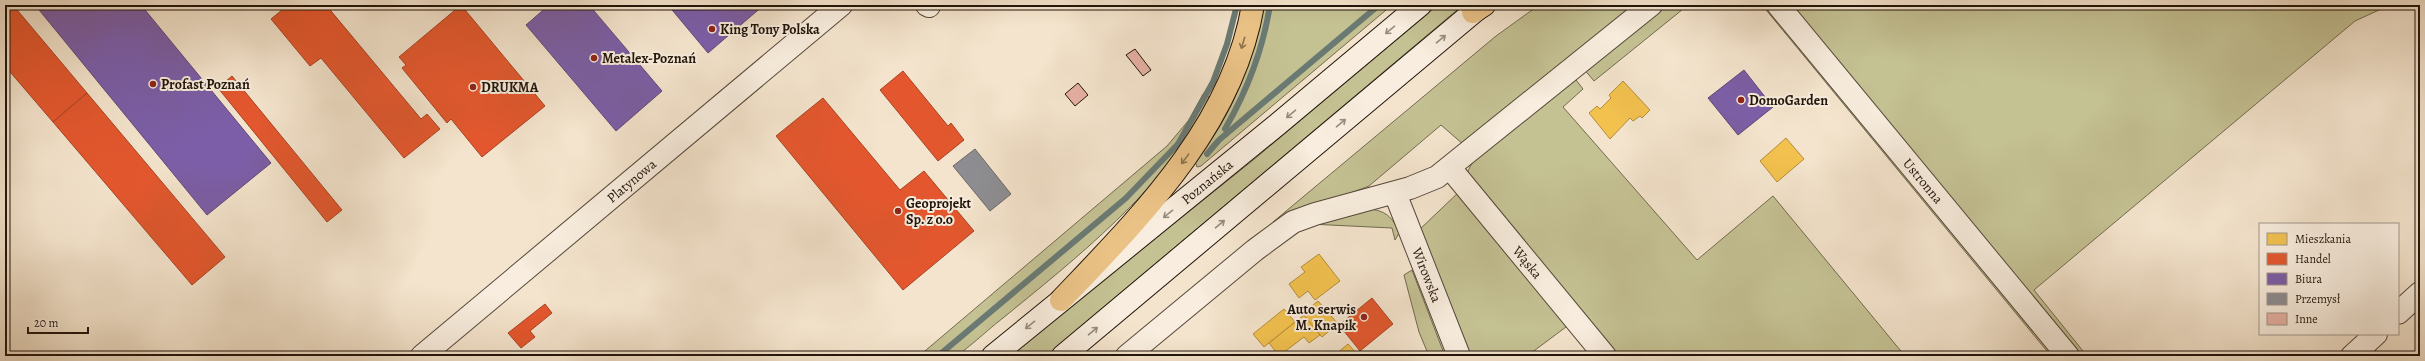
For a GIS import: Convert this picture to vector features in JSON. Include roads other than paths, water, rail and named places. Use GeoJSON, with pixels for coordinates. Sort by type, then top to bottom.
{"type":"FeatureCollection","features":[{"type":"Feature","properties":{"kind":"highway"},"geometry":{"type":"LineString","coordinates":[[1061,300],[1134,224],[1191,150],[1208,123],[1234,71],[1253,5]]}},
{"type":"Feature","properties":{"kind":"street","name":"Platynowa"},"geometry":{"type":"LineString","coordinates":[[422,356],[840,5]]}},
{"type":"Feature","properties":{"kind":"street","name":"Poznańska"},"geometry":{"type":"LineString","coordinates":[[993,356],[1278,124],[1420,5]]}},
{"type":"Feature","properties":{"kind":"street"},"geometry":{"type":"LineString","coordinates":[[1127,356],[1283,228],[1304,217],[1423,184],[1450,168],[1651,5]]}},
{"type":"Feature","properties":{"kind":"street","name":"Ustronna"},"geometry":{"type":"LineString","coordinates":[[1778,5],[2068,356]]}},
{"type":"Feature","properties":{"kind":"street"},"geometry":{"type":"LineString","coordinates":[[1063,356],[1480,7]]}},
{"type":"Feature","properties":{"kind":"street","name":"Wąska"},"geometry":{"type":"LineString","coordinates":[[1450,168],[1605,356]]}},
{"type":"Feature","properties":{"kind":"street","name":"Wirowska"},"geometry":{"type":"LineString","coordinates":[[1395,193],[1459,356]]}},
{"type":"Feature","properties":{"kind":"street"},"geometry":{"type":"LineString","coordinates":[[2399,312],[2420,293]]}},
{"type":"Feature","properties":{"kind":"street"},"geometry":{"type":"LineString","coordinates":[[2352,356],[2375,335]]}},
{"type":"Feature","properties":{"kind":"waterway"},"geometry":{"type":"LineString","coordinates":[[938,356],[1126,198],[1178,144],[1213,82],[1227,44],[1237,5]]}},
{"type":"Feature","properties":{"kind":"waterway"},"geometry":{"type":"LineString","coordinates":[[1225,129],[1233,115],[1253,69],[1263,38],[1270,5]]}},
{"type":"Feature","properties":{"kind":"waterway"},"geometry":{"type":"LineString","coordinates":[[1207,154],[1219,140],[1379,5]]}},
{"type":"Feature","properties":{"kind":"place","name":"King Tony Polska"},"geometry":{"type":"Point","coordinates":[712,29]}},
{"type":"Feature","properties":{"kind":"place","name":"Metalex-Poznań"},"geometry":{"type":"Point","coordinates":[594,58]}},
{"type":"Feature","properties":{"kind":"place","name":"Profast Poznań"},"geometry":{"type":"Point","coordinates":[153,84]}},
{"type":"Feature","properties":{"kind":"place","name":"DRUKMA"},"geometry":{"type":"Point","coordinates":[473,87]}},
{"type":"Feature","properties":{"kind":"place","name":"DomoGarden"},"geometry":{"type":"Point","coordinates":[1741,100]}},
{"type":"Feature","properties":{"kind":"place","name":"Geoprojekt Sp. z o.o"},"geometry":{"type":"Point","coordinates":[898,211]}},
{"type":"Feature","properties":{"kind":"place","name":"Auto serwis M. Knapik"},"geometry":{"type":"Point","coordinates":[1364,317]}}]}
